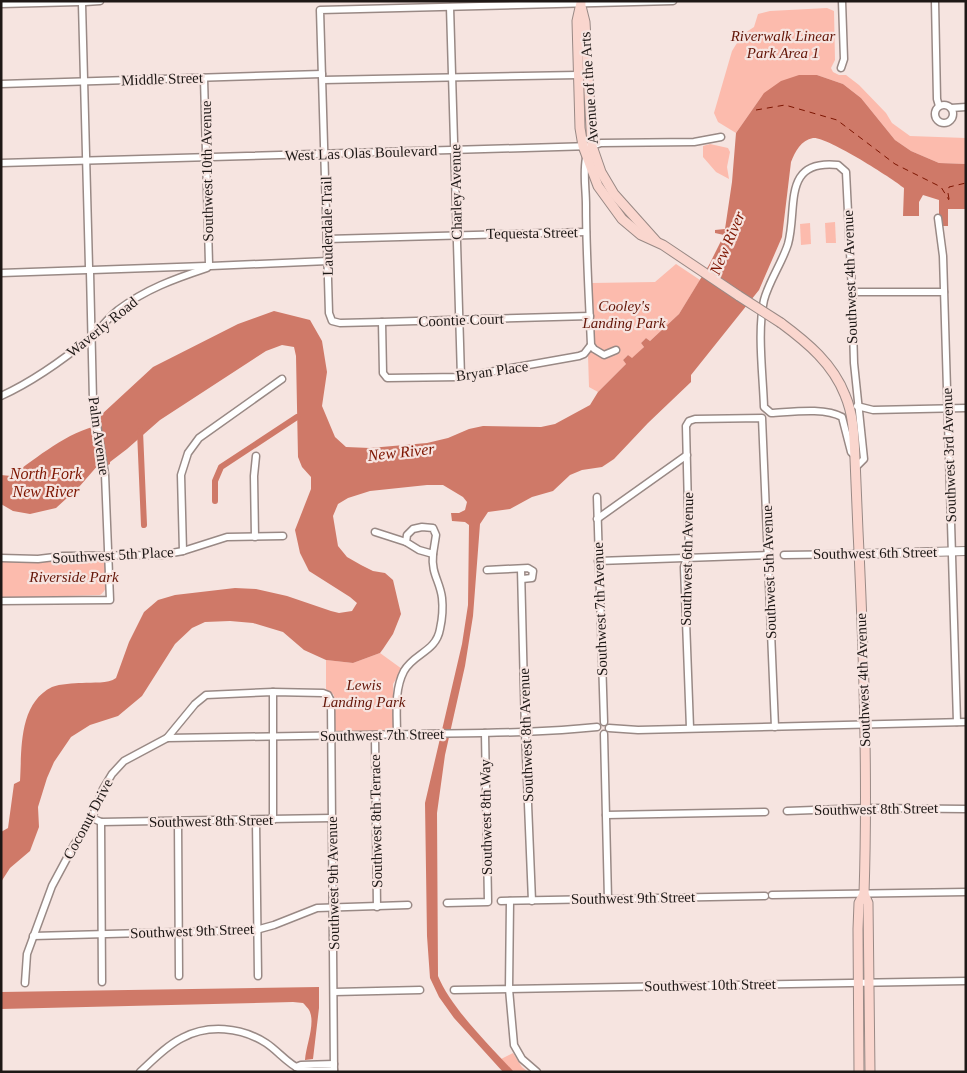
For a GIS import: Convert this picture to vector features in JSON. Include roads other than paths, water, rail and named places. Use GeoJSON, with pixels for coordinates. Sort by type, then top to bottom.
{"type":"FeatureCollection","features":[{"type":"Feature","properties":{"kind":"main road","name":"Avenue of the Arts"},"geometry":{"type":"LineString","coordinates":[[580,2],[577,21],[578,75],[587,146],[614,194],[660,244]]}},
{"type":"Feature","properties":{"kind":"main road","name":"Avenue of the Arts"},"geometry":{"type":"LineString","coordinates":[[580,2],[585,22],[587,146]]}},
{"type":"Feature","properties":{"kind":"main road","name":"Southwest 4th Avenue"},"geometry":{"type":"LineString","coordinates":[[587,146],[586,158],[598,186],[622,220],[641,235],[660,244],[781,323],[816,351],[838,381],[850,409],[856,467],[860,554],[867,808],[864,894],[868,903],[870,1072]]}},
{"type":"Feature","properties":{"kind":"main road","name":"Southwest 4th Avenue"},"geometry":{"type":"LineString","coordinates":[[859,1072],[859,903],[864,894]]}},
{"type":"Feature","properties":{"kind":"street"},"geometry":{"type":"LineString","coordinates":[[1,4],[100,1]]}},
{"type":"Feature","properties":{"kind":"street"},"geometry":{"type":"LineString","coordinates":[[450,7],[473,4],[673,1]]}},
{"type":"Feature","properties":{"kind":"street"},"geometry":{"type":"LineString","coordinates":[[841,68],[844,59],[842,1]]}},
{"type":"Feature","properties":{"kind":"street"},"geometry":{"type":"LineString","coordinates":[[935,1],[937,99],[939,106]]}},
{"type":"Feature","properties":{"kind":"street","name":"Palm Avenue"},"geometry":{"type":"LineString","coordinates":[[1,601],[110,600],[103,464],[93,400],[82,2]]}},
{"type":"Feature","properties":{"kind":"street","name":"Lauderdale Trail"},"geometry":{"type":"LineString","coordinates":[[332,321],[329,313],[320,10],[450,7]]}},
{"type":"Feature","properties":{"kind":"street","name":"Charley Avenue"},"geometry":{"type":"LineString","coordinates":[[450,7],[461,377]]}},
{"type":"Feature","properties":{"kind":"street","name":"Middle Street"},"geometry":{"type":"LineString","coordinates":[[1,84],[204,78],[453,78],[578,75]]}},
{"type":"Feature","properties":{"kind":"street","name":"Southwest 10th Avenue"},"geometry":{"type":"LineString","coordinates":[[204,78],[208,266]]}},
{"type":"Feature","properties":{"kind":"street"},"geometry":{"type":"LineString","coordinates":[[951,108],[954,113],[953,119],[945,124],[939,122],[935,117],[935,111],[939,106],[945,105],[951,108],[966,107]]}},
{"type":"Feature","properties":{"kind":"street","name":"West Las Olas Boulevard"},"geometry":{"type":"LineString","coordinates":[[1,163],[587,146],[601,143],[694,142],[720,137]]}},
{"type":"Feature","properties":{"kind":"street"},"geometry":{"type":"LineString","coordinates":[[586,158],[584,172],[591,345],[604,355],[616,350]]}},
{"type":"Feature","properties":{"kind":"street","name":"Southwest 4th Avenue"},"geometry":{"type":"LineString","coordinates":[[855,456],[851,452],[842,417],[837,414],[826,411],[771,413],[764,407],[762,346],[762,309],[764,298],[788,244],[796,183],[805,172],[818,165],[838,165],[846,172],[853,348],[857,406],[864,459],[856,467]]}},
{"type":"Feature","properties":{"kind":"street","name":"Southwest 3rd Avenue"},"geometry":{"type":"LineString","coordinates":[[938,218],[943,256],[957,722]]}},
{"type":"Feature","properties":{"kind":"street","name":"Tequesta Street"},"geometry":{"type":"LineString","coordinates":[[327,238],[586,232]]}},
{"type":"Feature","properties":{"kind":"street"},"geometry":{"type":"LineString","coordinates":[[1,273],[328,261]]}},
{"type":"Feature","properties":{"kind":"street","name":"Waverly Road"},"geometry":{"type":"LineString","coordinates":[[1,396],[28,384],[92,336],[116,311],[167,281],[208,266]]}},
{"type":"Feature","properties":{"kind":"street"},"geometry":{"type":"LineString","coordinates":[[852,292],[944,292]]}},
{"type":"Feature","properties":{"kind":"street","name":"Coontie Court"},"geometry":{"type":"LineString","coordinates":[[332,321],[340,323],[590,316]]}},
{"type":"Feature","properties":{"kind":"street","name":"Bryan Place"},"geometry":{"type":"LineString","coordinates":[[382,322],[383,373],[387,378],[461,377],[521,368],[579,356],[584,354],[591,345]]}},
{"type":"Feature","properties":{"kind":"street"},"geometry":{"type":"LineString","coordinates":[[183,551],[181,475],[188,453],[199,438],[282,380]]}},
{"type":"Feature","properties":{"kind":"street"},"geometry":{"type":"LineString","coordinates":[[857,406],[873,410],[966,408]]}},
{"type":"Feature","properties":{"kind":"street"},"geometry":{"type":"LineString","coordinates":[[860,418],[873,410]]}},
{"type":"Feature","properties":{"kind":"street","name":"Southwest 5th Avenue"},"geometry":{"type":"LineString","coordinates":[[689,421],[695,419],[762,418],[775,726]]}},
{"type":"Feature","properties":{"kind":"street","name":"Southwest 6th Avenue"},"geometry":{"type":"LineString","coordinates":[[689,421],[686,426],[690,550],[684,566],[690,728]]}},
{"type":"Feature","properties":{"kind":"street"},"geometry":{"type":"LineString","coordinates":[[597,519],[687,455]]}},
{"type":"Feature","properties":{"kind":"street"},"geometry":{"type":"LineString","coordinates":[[255,537],[254,476],[256,456]]}},
{"type":"Feature","properties":{"kind":"street","name":"Southwest 7th Avenue"},"geometry":{"type":"LineString","coordinates":[[597,497],[604,722]]}},
{"type":"Feature","properties":{"kind":"street"},"geometry":{"type":"LineString","coordinates":[[397,735],[398,686],[405,669],[420,655],[435,645],[440,630],[442,598],[432,565],[436,535],[433,528],[422,527],[414,529],[407,535],[406,542]]}},
{"type":"Feature","properties":{"kind":"street"},"geometry":{"type":"LineString","coordinates":[[375,532],[406,542],[419,550],[433,554]]}},
{"type":"Feature","properties":{"kind":"street","name":"Southwest 5th Place"},"geometry":{"type":"LineString","coordinates":[[1,558],[38,559],[63,556],[161,555],[183,551],[227,537],[283,536]]}},
{"type":"Feature","properties":{"kind":"street","name":"Southwest 6th Street"},"geometry":{"type":"LineString","coordinates":[[784,555],[966,551]]}},
{"type":"Feature","properties":{"kind":"street"},"geometry":{"type":"LineString","coordinates":[[598,561],[768,555]]}},
{"type":"Feature","properties":{"kind":"street"},"geometry":{"type":"LineString","coordinates":[[487,570],[529,568],[534,573],[532,578],[522,579]]}},
{"type":"Feature","properties":{"kind":"street","name":"Southwest 8th Avenue"},"geometry":{"type":"LineString","coordinates":[[521,569],[532,901]]}},
{"type":"Feature","properties":{"kind":"street"},"geometry":{"type":"LineString","coordinates":[[273,692],[273,820]]}},
{"type":"Feature","properties":{"kind":"street","name":"Coconut Drive"},"geometry":{"type":"LineString","coordinates":[[25,983],[27,954],[52,886],[74,845],[92,818],[103,789],[112,774],[124,761],[167,738],[195,704],[206,695],[273,692],[323,693],[328,695]]}},
{"type":"Feature","properties":{"kind":"street","name":"Southwest 9th Avenue"},"geometry":{"type":"LineString","coordinates":[[328,695],[331,702],[332,737],[334,1068]]}},
{"type":"Feature","properties":{"kind":"street"},"geometry":{"type":"LineString","coordinates":[[604,734],[599,733],[597,728],[599,724],[604,722],[608,724],[609,728]]}},
{"type":"Feature","properties":{"kind":"street"},"geometry":{"type":"LineString","coordinates":[[609,728],[638,730],[966,722]]}},
{"type":"Feature","properties":{"kind":"street","name":"Southwest 7th Street"},"geometry":{"type":"LineString","coordinates":[[167,738],[375,736],[597,728]]}},
{"type":"Feature","properties":{"kind":"street"},"geometry":{"type":"LineString","coordinates":[[604,734],[608,732],[609,728]]}},
{"type":"Feature","properties":{"kind":"street","name":"Southwest 8th Way"},"geometry":{"type":"LineString","coordinates":[[447,902],[488,902],[485,733]]}},
{"type":"Feature","properties":{"kind":"street"},"geometry":{"type":"LineString","coordinates":[[604,734],[608,899]]}},
{"type":"Feature","properties":{"kind":"street","name":"Southwest 8th Terrace"},"geometry":{"type":"LineString","coordinates":[[375,736],[377,907]]}},
{"type":"Feature","properties":{"kind":"street","name":"Southwest 8th Street"},"geometry":{"type":"LineString","coordinates":[[787,811],[867,808],[966,809]]}},
{"type":"Feature","properties":{"kind":"street"},"geometry":{"type":"LineString","coordinates":[[606,816],[765,812]]}},
{"type":"Feature","properties":{"kind":"street","name":"Southwest 8th Street"},"geometry":{"type":"LineString","coordinates":[[92,818],[102,822],[178,822],[332,818]]}},
{"type":"Feature","properties":{"kind":"street"},"geometry":{"type":"LineString","coordinates":[[256,821],[258,976]]}},
{"type":"Feature","properties":{"kind":"street"},"geometry":{"type":"LineString","coordinates":[[102,822],[102,982]]}},
{"type":"Feature","properties":{"kind":"street"},"geometry":{"type":"LineString","coordinates":[[178,822],[179,976]]}},
{"type":"Feature","properties":{"kind":"street","name":"Southwest 9th Street"},"geometry":{"type":"LineString","coordinates":[[501,902],[966,892]]}},
{"type":"Feature","properties":{"kind":"street"},"geometry":{"type":"LineString","coordinates":[[510,901],[509,989],[514,1045],[522,1059],[537,1072]]}},
{"type":"Feature","properties":{"kind":"street","name":"Southwest 9th Street"},"geometry":{"type":"LineString","coordinates":[[33,936],[256,930],[274,926],[317,908],[408,905]]}},
{"type":"Feature","properties":{"kind":"street","name":"Southwest 10th Street"},"geometry":{"type":"LineString","coordinates":[[454,990],[966,981]]}},
{"type":"Feature","properties":{"kind":"street"},"geometry":{"type":"LineString","coordinates":[[334,992],[420,990]]}},
{"type":"Feature","properties":{"kind":"street"},"geometry":{"type":"LineString","coordinates":[[140,1072],[166,1048],[181,1038],[209,1029],[226,1029],[254,1036],[296,1067],[301,1065],[334,1068]]}},
{"type":"Feature","properties":{"kind":"water"},"geometry":{"type":"Polygon","coordinates":[[[799,75],[817,75],[843,84],[861,98],[895,140],[911,151],[939,163],[966,164],[966,220],[965,209],[948,209],[948,226],[939,226],[939,200],[923,195],[919,202],[919,216],[903,216],[904,188],[844,150],[820,139],[813,138],[805,141],[791,162],[782,237],[759,290],[691,375],[691,382],[614,459],[602,467],[582,470],[570,475],[553,491],[532,497],[510,509],[488,512],[480,524],[473,616],[465,666],[445,755],[437,813],[438,976],[461,1014],[514,1072],[503,1072],[454,1018],[439,997],[430,978],[427,936],[425,803],[462,644],[468,605],[469,525],[465,522],[452,521],[451,513],[459,513],[465,510],[467,502],[463,497],[443,485],[370,491],[348,498],[338,504],[333,516],[338,546],[347,557],[373,571],[385,573],[393,580],[401,614],[393,634],[380,653],[353,663],[326,660],[304,650],[283,632],[253,623],[230,621],[205,622],[192,628],[175,644],[142,696],[118,716],[90,725],[71,737],[54,762],[47,778],[38,807],[39,827],[30,851],[10,868],[1,882],[1,832],[8,828],[14,784],[20,781],[24,729],[27,716],[33,704],[52,687],[71,683],[105,682],[116,678],[129,642],[144,612],[158,600],[175,595],[235,588],[256,589],[287,596],[339,613],[352,611],[357,603],[309,571],[300,553],[295,530],[311,489],[311,477],[302,467],[298,457],[296,356],[294,347],[282,345],[266,351],[160,420],[110,462],[110,464],[108,465],[107,462],[99,464],[79,487],[56,508],[30,514],[13,511],[1,504],[1,475],[11,476],[64,439],[88,428],[100,425],[101,415],[153,367],[238,324],[274,311],[310,320],[322,341],[327,372],[322,406],[335,437],[346,447],[370,448],[427,443],[483,426],[541,427],[555,424],[590,405],[598,392],[626,364],[623,360],[628,355],[632,358],[644,347],[641,343],[646,338],[650,341],[679,314],[709,265],[724,235],[715,233],[715,230],[725,229],[732,182],[736,133],[764,93],[781,81],[799,75]]]}},
{"type":"Feature","properties":{"kind":"water"},"geometry":{"type":"Polygon","coordinates":[[[319,987],[319,1008],[313,1059],[305,1060],[311,1029],[311,1017],[308,1008],[303,1003],[1,1009],[1,992],[319,987]]]}},
{"type":"Feature","properties":{"kind":"waterway"},"geometry":{"type":"LineString","coordinates":[[215,501],[215,481],[221,467],[297,417]]}},
{"type":"Feature","properties":{"kind":"waterway"},"geometry":{"type":"LineString","coordinates":[[140,431],[144,525]]}},
{"type":"Feature","properties":{"kind":"park label","name":"Riverwalk Linear Park Area 1"},"geometry":{"type":"Point","coordinates":[783,44]}},
{"type":"Feature","properties":{"kind":"park label","name":"Cooley's Landing Park"},"geometry":{"type":"Point","coordinates":[624,314]}},
{"type":"Feature","properties":{"kind":"park label","name":"Riverside Park"},"geometry":{"type":"Point","coordinates":[74,577]}},
{"type":"Feature","properties":{"kind":"park label","name":"Lewis Landing Park"},"geometry":{"type":"Point","coordinates":[364,694]}},
{"type":"Feature","properties":{"kind":"water label","name":"New River"},"geometry":{"type":"Point","coordinates":[727,243]}},
{"type":"Feature","properties":{"kind":"water label","name":"New River"},"geometry":{"type":"Point","coordinates":[401,452]}},
{"type":"Feature","properties":{"kind":"water label","name":"North Fork New River"},"geometry":{"type":"Point","coordinates":[46,482]}}]}
